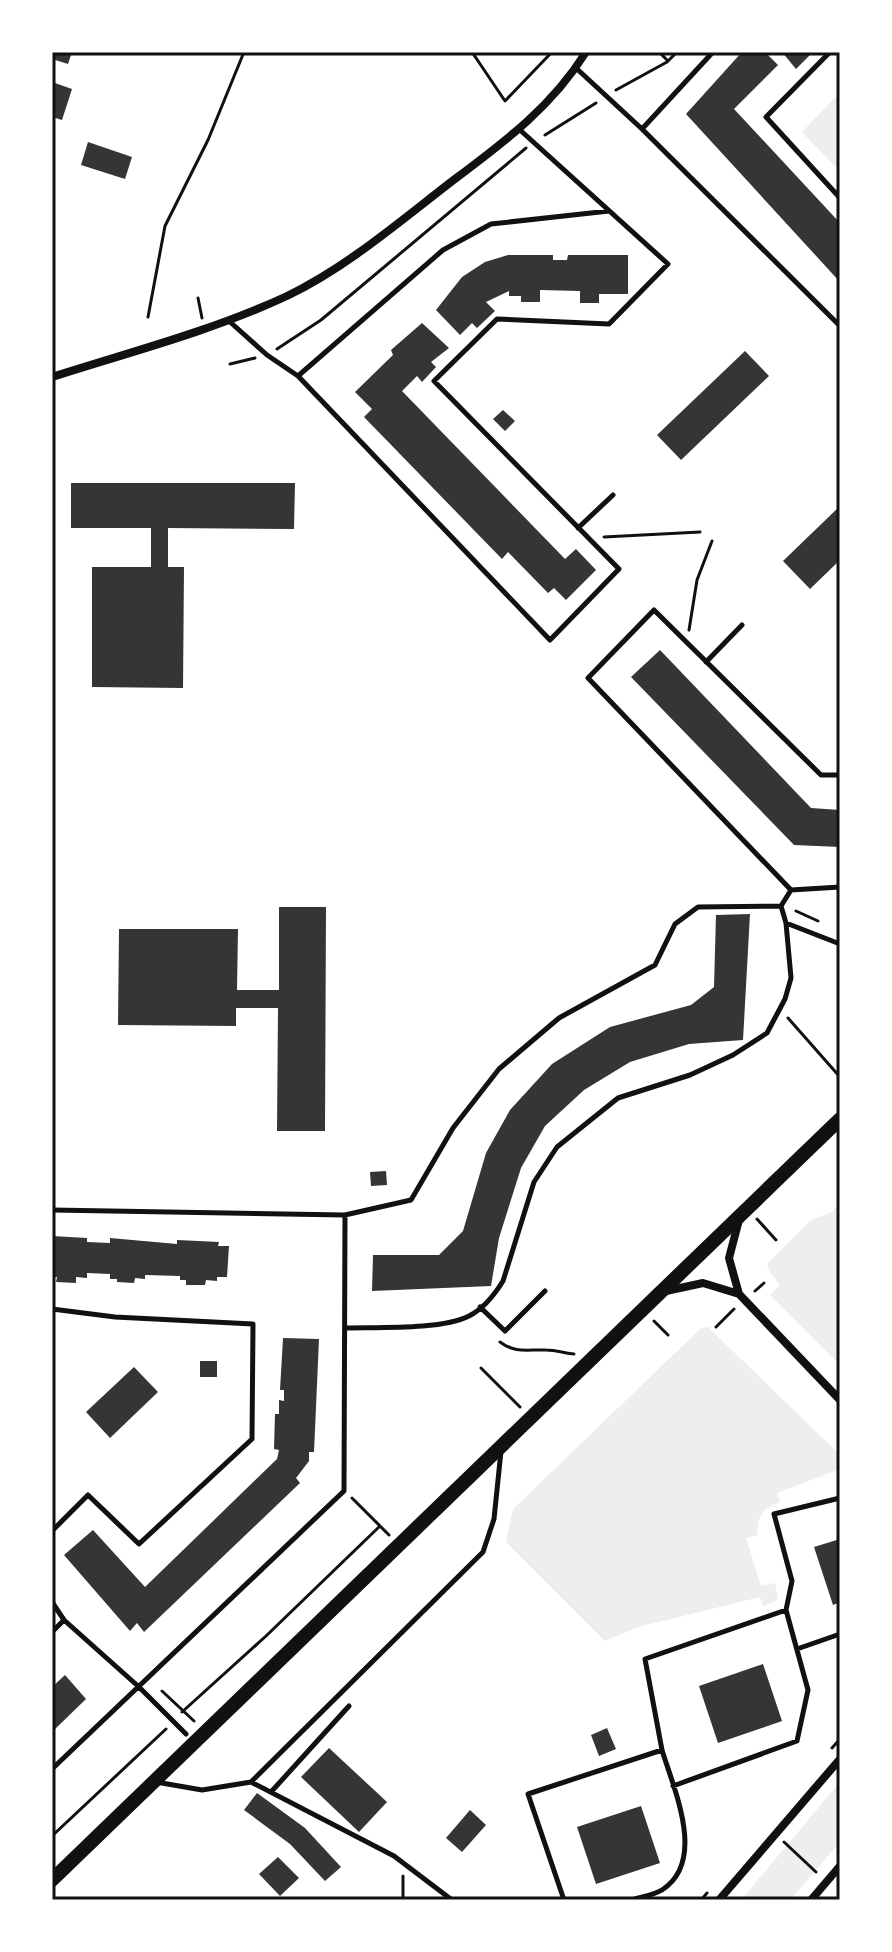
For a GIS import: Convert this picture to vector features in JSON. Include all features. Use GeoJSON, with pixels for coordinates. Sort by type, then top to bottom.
{"type":"FeatureCollection","features":[{"type":"Feature","properties":{"kind":"main road"},"geometry":{"type":"LineString","coordinates":[[52,1880],[183,1753],[202,1727],[501,1446],[840,1119]]}},
{"type":"Feature","properties":{"kind":"street"},"geometry":{"type":"LineString","coordinates":[[52,377],[229,320],[288,295],[337,268],[520,130],[576,68],[586,52]]}},
{"type":"Feature","properties":{"kind":"street"},"geometry":{"type":"LineString","coordinates":[[740,1215],[729,1258],[739,1294],[840,1400]]}},
{"type":"Feature","properties":{"kind":"street"},"geometry":{"type":"LineString","coordinates":[[661,1292],[703,1283],[739,1294]]}},
{"type":"Feature","properties":{"kind":"street"},"geometry":{"type":"LineString","coordinates":[[719,1900],[840,1759]]}},
{"type":"Feature","properties":{"kind":"street"},"geometry":{"type":"LineString","coordinates":[[811,1900],[840,1866]]}},
{"type":"Feature","properties":{"kind":"lane"},"geometry":{"type":"LineString","coordinates":[[642,129],[713,52]]}},
{"type":"Feature","properties":{"kind":"lane"},"geometry":{"type":"LineString","coordinates":[[830,52],[766,117],[840,198]]}},
{"type":"Feature","properties":{"kind":"lane"},"geometry":{"type":"LineString","coordinates":[[576,68],[642,129],[840,326]]}},
{"type":"Feature","properties":{"kind":"lane"},"geometry":{"type":"LineString","coordinates":[[229,320],[267,355],[298,376],[550,640],[619,569],[434,381],[497,319],[609,324],[668,264],[520,130]]}},
{"type":"Feature","properties":{"kind":"lane"},"geometry":{"type":"LineString","coordinates":[[298,376],[443,250],[491,224],[610,211]]}},
{"type":"Feature","properties":{"kind":"lane"},"geometry":{"type":"LineString","coordinates":[[578,528],[613,495]]}},
{"type":"Feature","properties":{"kind":"lane"},"geometry":{"type":"LineString","coordinates":[[840,775],[821,775],[654,610],[588,678],[791,890],[840,887]]}},
{"type":"Feature","properties":{"kind":"lane"},"geometry":{"type":"LineString","coordinates":[[706,662],[742,625]]}},
{"type":"Feature","properties":{"kind":"lane"},"geometry":{"type":"LineString","coordinates":[[345,1328],[447,1323],[470,1316],[494,1295],[503,1281],[534,1182],[557,1147],[618,1098],[690,1075],[733,1055],[767,1033],[791,978],[782,905],[791,890]]}},
{"type":"Feature","properties":{"kind":"lane"},"geometry":{"type":"LineString","coordinates":[[52,1210],[345,1215],[411,1200],[453,1128],[499,1069],[559,1018],[655,965],[675,924],[698,907],[782,905]]}},
{"type":"Feature","properties":{"kind":"lane"},"geometry":{"type":"LineString","coordinates":[[786,923],[840,944]]}},
{"type":"Feature","properties":{"kind":"lane"},"geometry":{"type":"LineString","coordinates":[[52,1769],[344,1491],[345,1215]]}},
{"type":"Feature","properties":{"kind":"lane"},"geometry":{"type":"LineString","coordinates":[[480,1307],[505,1331],[545,1291]]}},
{"type":"Feature","properties":{"kind":"lane"},"geometry":{"type":"LineString","coordinates":[[52,1309],[115,1317],[253,1324],[252,1439],[139,1544],[88,1495],[52,1531]]}},
{"type":"Feature","properties":{"kind":"lane"},"geometry":{"type":"LineString","coordinates":[[153,1782],[202,1790],[251,1782],[483,1552],[494,1519],[501,1446]]}},
{"type":"Feature","properties":{"kind":"lane"},"geometry":{"type":"LineString","coordinates":[[673,1786],[797,1741],[808,1690],[786,1610],[792,1581],[774,1514],[840,1498]]}},
{"type":"Feature","properties":{"kind":"lane"},"geometry":{"type":"LineString","coordinates":[[52,1602],[64,1620],[186,1734]]}},
{"type":"Feature","properties":{"kind":"lane"},"geometry":{"type":"LineString","coordinates":[[632,1900],[662,1890],[683,1867],[685,1827],[662,1750],[645,1659],[786,1610]]}},
{"type":"Feature","properties":{"kind":"lane"},"geometry":{"type":"LineString","coordinates":[[52,1632],[64,1620]]}},
{"type":"Feature","properties":{"kind":"lane"},"geometry":{"type":"LineString","coordinates":[[797,1649],[840,1634]]}},
{"type":"Feature","properties":{"kind":"lane"},"geometry":{"type":"LineString","coordinates":[[271,1792],[349,1706]]}},
{"type":"Feature","properties":{"kind":"lane"},"geometry":{"type":"LineString","coordinates":[[186,1734],[202,1727]]}},
{"type":"Feature","properties":{"kind":"lane"},"geometry":{"type":"LineString","coordinates":[[183,1753],[186,1734]]}},
{"type":"Feature","properties":{"kind":"lane"},"geometry":{"type":"LineString","coordinates":[[564,1900],[528,1794],[662,1750]]}},
{"type":"Feature","properties":{"kind":"lane"},"geometry":{"type":"LineString","coordinates":[[251,1782],[394,1856],[452,1900]]}},
{"type":"Feature","properties":{"kind":"path"},"geometry":{"type":"LineString","coordinates":[[148,317],[165,226],[208,140],[244,52]]}},
{"type":"Feature","properties":{"kind":"path"},"geometry":{"type":"LineString","coordinates":[[472,52],[505,101],[552,52]]}},
{"type":"Feature","properties":{"kind":"path"},"geometry":{"type":"LineString","coordinates":[[659,52],[668,61]]}},
{"type":"Feature","properties":{"kind":"path"},"geometry":{"type":"LineString","coordinates":[[230,364],[267,355],[321,320],[533,142],[668,61],[677,52]]}},
{"type":"Feature","properties":{"kind":"path"},"geometry":{"type":"LineString","coordinates":[[588,538],[700,532]]}},
{"type":"Feature","properties":{"kind":"path"},"geometry":{"type":"LineString","coordinates":[[687,643],[697,580],[712,541]]}},
{"type":"Feature","properties":{"kind":"path"},"geometry":{"type":"LineString","coordinates":[[782,905],[826,925]]}},
{"type":"Feature","properties":{"kind":"path"},"geometry":{"type":"LineString","coordinates":[[780,1009],[840,1077]]}},
{"type":"Feature","properties":{"kind":"path"},"geometry":{"type":"LineString","coordinates":[[495,1338],[508,1348],[525,1352],[545,1350],[578,1355]]}},
{"type":"Feature","properties":{"kind":"path"},"geometry":{"type":"LineString","coordinates":[[481,1368],[521,1408]]}},
{"type":"Feature","properties":{"kind":"path"},"geometry":{"type":"LineString","coordinates":[[344,1491],[389,1535]]}},
{"type":"Feature","properties":{"kind":"path"},"geometry":{"type":"LineString","coordinates":[[52,1836],[380,1526]]}},
{"type":"Feature","properties":{"kind":"path"},"geometry":{"type":"LineString","coordinates":[[148,1678],[202,1727]]}},
{"type":"Feature","properties":{"kind":"path"},"geometry":{"type":"LineString","coordinates":[[775,1835],[827,1881]]}},
{"type":"Feature","properties":{"kind":"shaded area"},"geometry":{"type":"Polygon","coordinates":[[[840,92],[840,172],[802,132],[840,92]]]}},
{"type":"Feature","properties":{"kind":"shaded area"},"geometry":{"type":"Polygon","coordinates":[[[840,1203],[840,1365],[770,1295],[780,1285],[767,1264],[811,1220],[832,1212],[840,1203]]]}},
{"type":"Feature","properties":{"kind":"shaded area"},"geometry":{"type":"Polygon","coordinates":[[[708,1327],[840,1455],[840,1469],[777,1493],[780,1502],[762,1514],[758,1535],[746,1538],[761,1586],[775,1583],[776,1601],[763,1606],[760,1597],[638,1627],[605,1641],[506,1542],[513,1509],[701,1328],[708,1327]]]}},
{"type":"Feature","properties":{"kind":"shaded area"},"geometry":{"type":"Polygon","coordinates":[[[840,1782],[840,1842],[790,1900],[741,1900],[840,1782]]]}},
{"type":"Feature","properties":{"kind":"building"},"geometry":{"type":"Polygon","coordinates":[[[52,52],[72,52],[68,64],[52,59],[52,52]]]}},
{"type":"Feature","properties":{"kind":"building"},"geometry":{"type":"Polygon","coordinates":[[[742,52],[765,52],[778,65],[734,109],[840,223],[840,282],[686,114],[742,52]]]}},
{"type":"Feature","properties":{"kind":"building"},"geometry":{"type":"Polygon","coordinates":[[[782,52],[813,52],[796,69],[782,52]]]}},
{"type":"Feature","properties":{"kind":"building"},"geometry":{"type":"Polygon","coordinates":[[[52,82],[72,89],[62,120],[52,117],[52,82]]]}},
{"type":"Feature","properties":{"kind":"building"},"geometry":{"type":"Polygon","coordinates":[[[88,142],[132,157],[125,179],[81,165],[88,142]]]}},
{"type":"Feature","properties":{"kind":"building"},"geometry":{"type":"Polygon","coordinates":[[[508,255],[553,255],[553,260],[567,260],[568,255],[628,255],[628,294],[599,294],[599,303],[580,303],[580,291],[540,290],[540,302],[521,302],[521,296],[509,296],[509,291],[486,302],[495,311],[477,328],[472,323],[460,335],[436,310],[462,277],[485,262],[508,255]]]}},
{"type":"Feature","properties":{"kind":"building"},"geometry":{"type":"Polygon","coordinates":[[[422,323],[449,348],[431,362],[436,367],[422,382],[417,376],[402,391],[565,559],[576,549],[596,570],[566,600],[554,588],[548,593],[508,552],[502,559],[364,417],[372,409],[355,392],[393,355],[391,350],[422,323]]]}},
{"type":"Feature","properties":{"kind":"building"},"geometry":{"type":"Polygon","coordinates":[[[745,351],[769,376],[681,460],[657,435],[745,351]]]}},
{"type":"Feature","properties":{"kind":"building"},"geometry":{"type":"Polygon","coordinates":[[[503,410],[515,421],[505,431],[493,419],[503,410]]]}},
{"type":"Feature","properties":{"kind":"building"},"geometry":{"type":"Polygon","coordinates":[[[71,483],[295,483],[294,529],[168,528],[168,567],[184,567],[183,688],[92,687],[92,567],[151,567],[151,528],[71,528],[71,483]]]}},
{"type":"Feature","properties":{"kind":"building"},"geometry":{"type":"Polygon","coordinates":[[[840,506],[840,560],[810,589],[783,561],[840,506]]]}},
{"type":"Feature","properties":{"kind":"building"},"geometry":{"type":"Polygon","coordinates":[[[660,650],[811,808],[840,810],[840,847],[794,845],[631,677],[660,650]]]}},
{"type":"Feature","properties":{"kind":"building"},"geometry":{"type":"Polygon","coordinates":[[[279,907],[326,907],[325,1131],[277,1131],[278,1008],[236,1008],[236,1026],[118,1025],[119,929],[238,929],[237,990],[279,990],[279,907]]]}},
{"type":"Feature","properties":{"kind":"building"},"geometry":{"type":"Polygon","coordinates":[[[750,914],[743,1040],[689,1044],[630,1062],[584,1090],[545,1126],[521,1168],[499,1238],[491,1286],[372,1291],[373,1255],[439,1255],[463,1231],[486,1153],[510,1110],[552,1064],[610,1027],[691,1005],[714,987],[716,915],[750,914]]]}},
{"type":"Feature","properties":{"kind":"building"},"geometry":{"type":"Polygon","coordinates":[[[386,1171],[387,1185],[371,1186],[370,1172],[386,1171]]]}},
{"type":"Feature","properties":{"kind":"building"},"geometry":{"type":"Polygon","coordinates":[[[52,1236],[110,1243],[110,1238],[177,1244],[177,1240],[219,1242],[218,1246],[229,1246],[227,1277],[217,1277],[217,1281],[206,1280],[205,1285],[186,1285],[186,1280],[180,1280],[180,1276],[145,1275],[145,1279],[135,1278],[134,1283],[117,1282],[117,1279],[110,1279],[110,1274],[87,1273],[87,1278],[76,1277],[76,1283],[56,1282],[57,1277],[52,1277],[52,1236]]]}},
{"type":"Feature","properties":{"kind":"building"},"geometry":{"type":"Polygon","coordinates":[[[283,1338],[319,1339],[314,1452],[309,1452],[309,1461],[296,1478],[300,1483],[144,1632],[137,1623],[130,1631],[64,1555],[93,1530],[145,1587],[277,1459],[279,1450],[274,1449],[275,1414],[279,1414],[279,1400],[284,1401],[284,1390],[280,1390],[283,1338]]]}},
{"type":"Feature","properties":{"kind":"building"},"geometry":{"type":"Polygon","coordinates":[[[200,1361],[217,1361],[217,1377],[200,1377],[200,1361]]]}},
{"type":"Feature","properties":{"kind":"building"},"geometry":{"type":"Polygon","coordinates":[[[134,1367],[158,1392],[110,1438],[86,1412],[134,1367]]]}},
{"type":"Feature","properties":{"kind":"building"},"geometry":{"type":"Polygon","coordinates":[[[840,1539],[840,1602],[833,1605],[814,1547],[840,1539]]]}},
{"type":"Feature","properties":{"kind":"building"},"geometry":{"type":"Polygon","coordinates":[[[763,1664],[782,1721],[718,1743],[699,1686],[763,1664]]]}},
{"type":"Feature","properties":{"kind":"building"},"geometry":{"type":"Polygon","coordinates":[[[65,1675],[86,1699],[52,1732],[52,1687],[65,1675]]]}},
{"type":"Feature","properties":{"kind":"building"},"geometry":{"type":"Polygon","coordinates":[[[607,1728],[616,1749],[599,1756],[591,1735],[607,1728]]]}},
{"type":"Feature","properties":{"kind":"building"},"geometry":{"type":"Polygon","coordinates":[[[329,1748],[387,1802],[359,1832],[301,1777],[329,1748]]]}},
{"type":"Feature","properties":{"kind":"building"},"geometry":{"type":"Polygon","coordinates":[[[257,1793],[305,1828],[341,1867],[325,1881],[290,1844],[244,1810],[257,1793]]]}},
{"type":"Feature","properties":{"kind":"building"},"geometry":{"type":"Polygon","coordinates":[[[641,1806],[660,1863],[596,1884],[577,1827],[641,1806]]]}},
{"type":"Feature","properties":{"kind":"building"},"geometry":{"type":"Polygon","coordinates":[[[470,1810],[486,1825],[462,1852],[446,1838],[470,1810]]]}},
{"type":"Feature","properties":{"kind":"building"},"geometry":{"type":"Polygon","coordinates":[[[278,1857],[299,1878],[280,1896],[259,1874],[278,1857]]]}}]}
